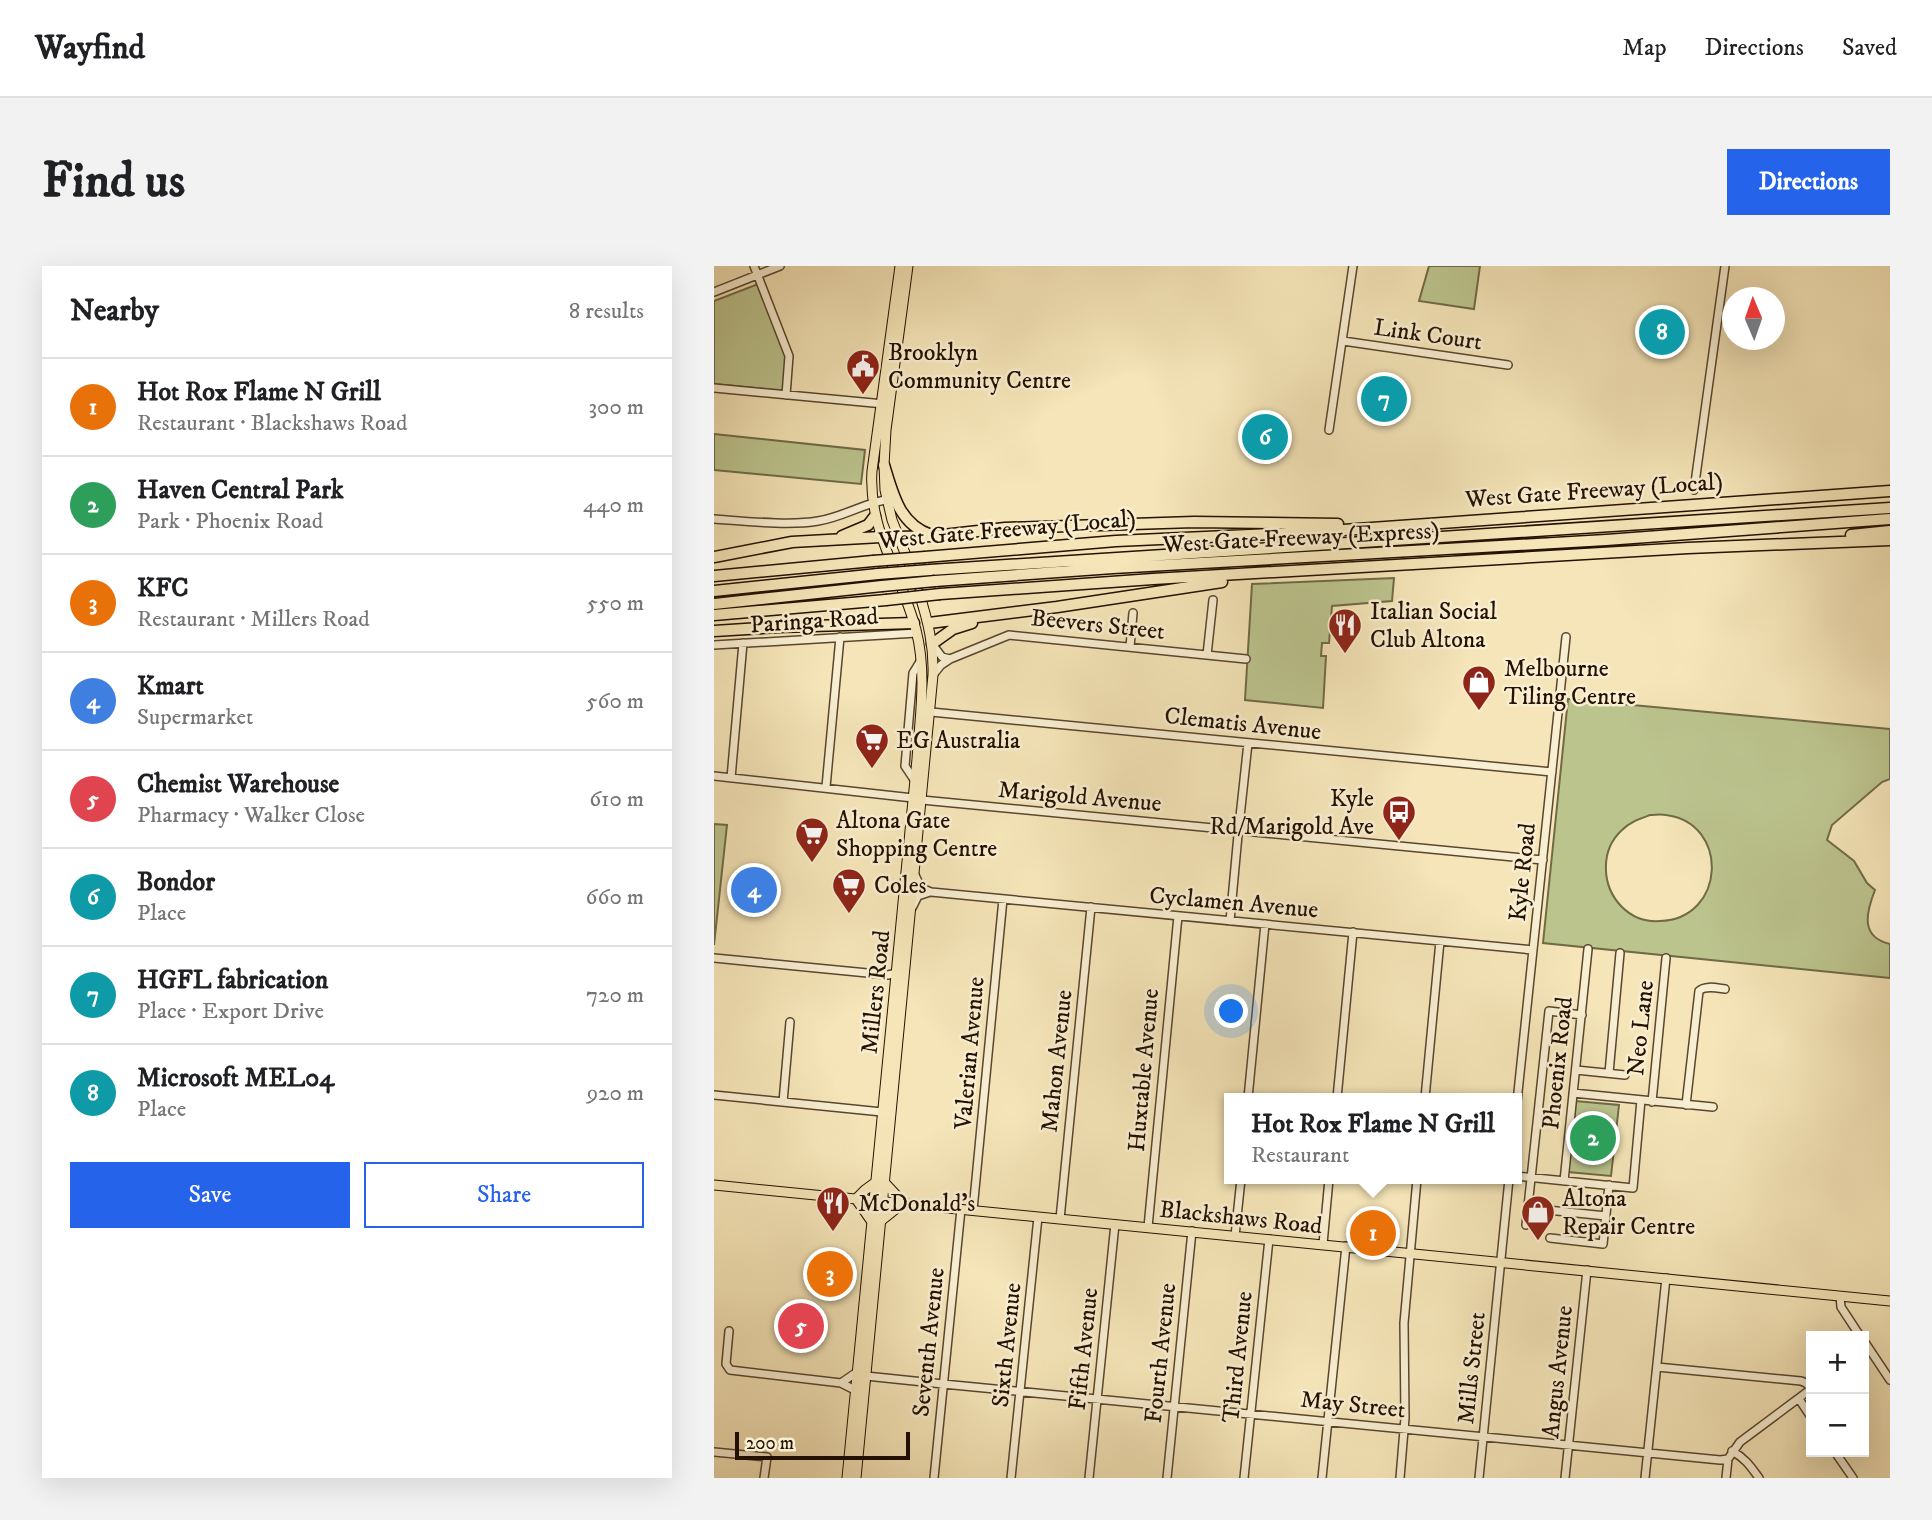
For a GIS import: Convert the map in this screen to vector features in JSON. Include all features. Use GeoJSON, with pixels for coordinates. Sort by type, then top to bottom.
{"type":"FeatureCollection","features":[{"type":"Feature","properties":{"kind":"highway"},"geometry":{"type":"LineString","coordinates":[[884,465],[891,499],[913,525],[934,536]]}},
{"type":"Feature","properties":{"kind":"highway","name":"West Gate Freeway (Local)"},"geometry":{"type":"LineString","coordinates":[[714,576],[1116,541],[1315,532],[1890,491]]}},
{"type":"Feature","properties":{"kind":"highway","name":"West Gate Freeway (Express)"},"geometry":{"type":"LineString","coordinates":[[714,591],[930,570],[1890,508]]}},
{"type":"Feature","properties":{"kind":"highway"},"geometry":{"type":"LineString","coordinates":[[833,539],[868,525],[875,516]]}},
{"type":"Feature","properties":{"kind":"highway","name":"West Gate Freeway (Express)"},"geometry":{"type":"LineString","coordinates":[[714,604],[1038,573],[1606,540],[1890,519]]}},
{"type":"Feature","properties":{"kind":"highway"},"geometry":{"type":"LineString","coordinates":[[898,537],[1005,528],[1194,522],[1428,523]]}},
{"type":"Feature","properties":{"kind":"highway"},"geometry":{"type":"LineString","coordinates":[[1774,544],[1890,531]]}},
{"type":"Feature","properties":{"kind":"highway"},"geometry":{"type":"LineString","coordinates":[[714,557],[792,542],[881,537]]}},
{"type":"Feature","properties":{"kind":"highway"},"geometry":{"type":"LineString","coordinates":[[714,615],[940,594],[1284,572],[1774,544],[1890,540]]}},
{"type":"Feature","properties":{"kind":"highway"},"geometry":{"type":"LineString","coordinates":[[929,623],[1057,607],[1284,572]]}},
{"type":"Feature","properties":{"kind":"highway"},"geometry":{"type":"LineString","coordinates":[[932,643],[953,629],[1057,607]]}},
{"type":"Feature","properties":{"kind":"highway"},"geometry":{"type":"LineString","coordinates":[[714,631],[778,627],[916,628]]}},
{"type":"Feature","properties":{"kind":"main road","name":"Millers Road"},"geometry":{"type":"LineString","coordinates":[[884,465],[885,405],[900,266]]}},
{"type":"Feature","properties":{"kind":"main road","name":"Millers Road"},"geometry":{"type":"LineString","coordinates":[[856,1478],[860,1376],[915,875],[918,799],[915,780],[921,660],[916,628],[881,537],[872,502],[872,471],[908,266]]}},
{"type":"Feature","properties":{"kind":"main road","name":"Millers Road"},"geometry":{"type":"LineString","coordinates":[[881,1182],[882,1112],[896,975],[931,712],[933,675],[929,623],[916,580],[898,537],[891,499]]}},
{"type":"Feature","properties":{"kind":"main road"},"geometry":{"type":"LineString","coordinates":[[881,537],[898,537]]}},
{"type":"Feature","properties":{"kind":"main road"},"geometry":{"type":"LineString","coordinates":[[916,628],[929,623]]}},
{"type":"Feature","properties":{"kind":"main road"},"geometry":{"type":"LineString","coordinates":[[881,1182],[900,1198],[902,1204],[893,1213],[877,1221],[856,1199],[865,1190],[881,1182]]}},
{"type":"Feature","properties":{"kind":"main road","name":"Blackshaws Road"},"geometry":{"type":"LineString","coordinates":[[714,1185],[1890,1301]]}},
{"type":"Feature","properties":{"kind":"main road","name":"Millers Road"},"geometry":{"type":"LineString","coordinates":[[847,1478],[855,1390],[860,1376]]}},
{"type":"Feature","properties":{"kind":"street"},"geometry":{"type":"LineString","coordinates":[[754,266],[789,356],[786,395]]}},
{"type":"Feature","properties":{"kind":"street"},"geometry":{"type":"LineString","coordinates":[[714,292],[780,266]]}},
{"type":"Feature","properties":{"kind":"street"},"geometry":{"type":"LineString","coordinates":[[1329,430],[1353,266]]}},
{"type":"Feature","properties":{"kind":"street"},"geometry":{"type":"LineString","coordinates":[[1694,490],[1725,266]]}},
{"type":"Feature","properties":{"kind":"street","name":"Link Court"},"geometry":{"type":"LineString","coordinates":[[1343,341],[1508,365]]}},
{"type":"Feature","properties":{"kind":"street"},"geometry":{"type":"LineString","coordinates":[[714,388],[885,405]]}},
{"type":"Feature","properties":{"kind":"street"},"geometry":{"type":"LineString","coordinates":[[714,519],[817,522],[872,502],[891,499]]}},
{"type":"Feature","properties":{"kind":"street"},"geometry":{"type":"LineString","coordinates":[[1207,654],[1213,600]]}},
{"type":"Feature","properties":{"kind":"street"},"geometry":{"type":"LineString","coordinates":[[1130,647],[1133,613]]}},
{"type":"Feature","properties":{"kind":"street","name":"Paringa Road"},"geometry":{"type":"LineString","coordinates":[[714,645],[873,635],[916,628]]}},
{"type":"Feature","properties":{"kind":"street","name":"Beevers Street"},"geometry":{"type":"LineString","coordinates":[[933,675],[950,659],[1009,635],[1246,659]]}},
{"type":"Feature","properties":{"kind":"street"},"geometry":{"type":"LineString","coordinates":[[826,787],[840,637]]}},
{"type":"Feature","properties":{"kind":"street","name":"Kyle Road"},"geometry":{"type":"LineString","coordinates":[[1519,1093],[1566,637]]}},
{"type":"Feature","properties":{"kind":"street"},"geometry":{"type":"LineString","coordinates":[[731,778],[743,643]]}},
{"type":"Feature","properties":{"kind":"street"},"geometry":{"type":"LineString","coordinates":[[932,643],[942,657],[950,659]]}},
{"type":"Feature","properties":{"kind":"street","name":"Clematis Avenue"},"geometry":{"type":"LineString","coordinates":[[931,712],[1552,772]]}},
{"type":"Feature","properties":{"kind":"street"},"geometry":{"type":"LineString","coordinates":[[1230,920],[1248,743]]}},
{"type":"Feature","properties":{"kind":"street","name":"Marigold Avenue"},"geometry":{"type":"LineString","coordinates":[[714,776],[918,799],[1543,860]]}},
{"type":"Feature","properties":{"kind":"street"},"geometry":{"type":"LineString","coordinates":[[915,875],[921,887],[931,892]]}},
{"type":"Feature","properties":{"kind":"street"},"geometry":{"type":"LineString","coordinates":[[912,909],[918,896],[931,892]]}},
{"type":"Feature","properties":{"kind":"street","name":"Cyclamen Avenue"},"geometry":{"type":"LineString","coordinates":[[931,892],[1533,950]]}},
{"type":"Feature","properties":{"kind":"street","name":"Valerian Avenue"},"geometry":{"type":"LineString","coordinates":[[973,1210],[1003,899]]}},
{"type":"Feature","properties":{"kind":"street","name":"Mahon Avenue"},"geometry":{"type":"LineString","coordinates":[[1060,1219],[1091,907]]}},
{"type":"Feature","properties":{"kind":"street","name":"Huxtable Avenue"},"geometry":{"type":"LineString","coordinates":[[1148,1227],[1178,916]]}},
{"type":"Feature","properties":{"kind":"street"},"geometry":{"type":"LineString","coordinates":[[1248,1093],[1265,924]]}},
{"type":"Feature","properties":{"kind":"street"},"geometry":{"type":"LineString","coordinates":[[1337,1093],[1353,932]]}},
{"type":"Feature","properties":{"kind":"street"},"geometry":{"type":"LineString","coordinates":[[1425,1093],[1440,941]]}},
{"type":"Feature","properties":{"kind":"street","name":"Phoenix Road"},"geometry":{"type":"LineString","coordinates":[[1564,1181],[1588,949]]}},
{"type":"Feature","properties":{"kind":"street"},"geometry":{"type":"LineString","coordinates":[[1609,1073],[1620,953]]}},
{"type":"Feature","properties":{"kind":"street"},"geometry":{"type":"LineString","coordinates":[[714,958],[896,975],[907,957]]}},
{"type":"Feature","properties":{"kind":"street","name":"Neo Lane"},"geometry":{"type":"LineString","coordinates":[[1652,1101],[1666,958]]}},
{"type":"Feature","properties":{"kind":"street"},"geometry":{"type":"LineString","coordinates":[[1686,1105],[1699,991],[1707,987],[1725,989]]}},
{"type":"Feature","properties":{"kind":"street"},"geometry":{"type":"LineString","coordinates":[[1526,1225],[1549,1011],[1581,1014]]}},
{"type":"Feature","properties":{"kind":"street"},"geometry":{"type":"LineString","coordinates":[[783,1102],[790,1022]]}},
{"type":"Feature","properties":{"kind":"street"},"geometry":{"type":"LineString","coordinates":[[1576,1070],[1625,1075]]}},
{"type":"Feature","properties":{"kind":"street"},"geometry":{"type":"LineString","coordinates":[[1573,1093],[1713,1107]]}},
{"type":"Feature","properties":{"kind":"street"},"geometry":{"type":"LineString","coordinates":[[714,1095],[882,1112]]}},
{"type":"Feature","properties":{"kind":"street"},"geometry":{"type":"LineString","coordinates":[[1522,1176],[1633,1188],[1642,1100]]}},
{"type":"Feature","properties":{"kind":"street"},"geometry":{"type":"LineString","coordinates":[[1235,1236],[1240,1184]]}},
{"type":"Feature","properties":{"kind":"street"},"geometry":{"type":"LineString","coordinates":[[1323,1244],[1329,1184]]}},
{"type":"Feature","properties":{"kind":"street"},"geometry":{"type":"LineString","coordinates":[[1399,1478],[1405,1429],[1404,1323],[1417,1184]]}},
{"type":"Feature","properties":{"kind":"street"},"geometry":{"type":"LineString","coordinates":[[1501,1261],[1509,1184]]}},
{"type":"Feature","properties":{"kind":"street"},"geometry":{"type":"LineString","coordinates":[[1550,1238],[1603,1244],[1609,1185]]}},
{"type":"Feature","properties":{"kind":"street"},"geometry":{"type":"LineString","coordinates":[[1528,1208],[1606,1216]]}},
{"type":"Feature","properties":{"kind":"street","name":"Seventh Avenue"},"geometry":{"type":"LineString","coordinates":[[934,1478],[961,1209]]}},
{"type":"Feature","properties":{"kind":"street","name":"Sixth Avenue"},"geometry":{"type":"LineString","coordinates":[[1011,1478],[1038,1217]]}},
{"type":"Feature","properties":{"kind":"street","name":"Fifth Avenue"},"geometry":{"type":"LineString","coordinates":[[1089,1478],[1115,1224]]}},
{"type":"Feature","properties":{"kind":"street","name":"Fourth Avenue"},"geometry":{"type":"LineString","coordinates":[[1167,1478],[1192,1231]]}},
{"type":"Feature","properties":{"kind":"street","name":"Third Avenue"},"geometry":{"type":"LineString","coordinates":[[1244,1478],[1269,1239]]}},
{"type":"Feature","properties":{"kind":"street"},"geometry":{"type":"LineString","coordinates":[[1322,1478],[1346,1246]]}},
{"type":"Feature","properties":{"kind":"street","name":"Mills Street"},"geometry":{"type":"LineString","coordinates":[[1479,1478],[1501,1261]]}},
{"type":"Feature","properties":{"kind":"street","name":"Angus Avenue"},"geometry":{"type":"LineString","coordinates":[[1565,1478],[1587,1270]]}},
{"type":"Feature","properties":{"kind":"street"},"geometry":{"type":"LineString","coordinates":[[1645,1478],[1667,1278]]}},
{"type":"Feature","properties":{"kind":"street"},"geometry":{"type":"LineString","coordinates":[[1840,1296],[1841,1307],[1857,1331]]}},
{"type":"Feature","properties":{"kind":"street"},"geometry":{"type":"LineString","coordinates":[[729,1331],[726,1364],[730,1370],[841,1383],[855,1390]]}},
{"type":"Feature","properties":{"kind":"street"},"geometry":{"type":"LineString","coordinates":[[1869,1351],[1890,1380]]}},
{"type":"Feature","properties":{"kind":"street"},"geometry":{"type":"LineString","coordinates":[[1657,1367],[1806,1383]]}},
{"type":"Feature","properties":{"kind":"street"},"geometry":{"type":"LineString","coordinates":[[841,1383],[860,1376]]}},
{"type":"Feature","properties":{"kind":"street","name":"May Street"},"geometry":{"type":"LineString","coordinates":[[860,1376],[1728,1459]]}},
{"type":"Feature","properties":{"kind":"street"},"geometry":{"type":"LineString","coordinates":[[1726,1478],[1728,1459],[1740,1442],[1806,1393]]}},
{"type":"Feature","properties":{"kind":"street"},"geometry":{"type":"LineString","coordinates":[[1799,1399],[1806,1410]]}},
{"type":"Feature","properties":{"kind":"street"},"geometry":{"type":"LineString","coordinates":[[1732,1451],[1748,1463],[1759,1478]]}},
{"type":"Feature","properties":{"kind":"street"},"geometry":{"type":"LineString","coordinates":[[714,1452],[767,1457],[764,1478]]}},
{"type":"Feature","properties":{"kind":"street"},"geometry":{"type":"LineString","coordinates":[[1838,1457],[1853,1478]]}},
{"type":"Feature","properties":{"kind":"green space"},"geometry":{"type":"Polygon","coordinates":[[[1429,266],[1480,266],[1474,309],[1419,301],[1429,266]]]}},
{"type":"Feature","properties":{"kind":"green space"},"geometry":{"type":"Polygon","coordinates":[[[758,284],[786,357],[786,391],[714,384],[714,301],[758,284]]]}},
{"type":"Feature","properties":{"kind":"green space"},"geometry":{"type":"Polygon","coordinates":[[[714,434],[865,450],[861,484],[714,470],[714,434]]]}},
{"type":"Feature","properties":{"kind":"green space"},"geometry":{"type":"Polygon","coordinates":[[[1394,578],[1392,601],[1332,606],[1329,643],[1322,643],[1321,656],[1326,656],[1323,708],[1245,700],[1252,584],[1394,578]]]}},
{"type":"Feature","properties":{"kind":"green space"},"geometry":{"type":"Polygon","coordinates":[[[1568,699],[1890,729],[1890,779],[1882,782],[1832,825],[1827,840],[1854,861],[1867,883],[1875,890],[1869,907],[1868,923],[1874,936],[1890,944],[1890,978],[1543,943],[1568,699]],[[1652,815],[1631,823],[1615,838],[1606,868],[1610,889],[1622,907],[1640,918],[1660,921],[1682,916],[1698,905],[1708,889],[1712,870],[1710,852],[1701,835],[1687,822],[1666,815],[1652,815]]]}},
{"type":"Feature","properties":{"kind":"green space"},"geometry":{"type":"Polygon","coordinates":[[[714,824],[727,825],[714,945],[714,824]]]}},
{"type":"Feature","properties":{"kind":"green space"},"geometry":{"type":"Polygon","coordinates":[[[1575,1101],[1619,1105],[1611,1176],[1568,1172],[1575,1101]]]}},
{"type":"Feature","properties":{"kind":"place","name":"Microsoft MEL04"},"geometry":{"type":"Point","coordinates":[1662,332]}},
{"type":"Feature","properties":{"kind":"place","name":"Brooklyn Community Centre"},"geometry":{"type":"Point","coordinates":[863,396]}},
{"type":"Feature","properties":{"kind":"place","name":"HGFL fabrication"},"geometry":{"type":"Point","coordinates":[1384,399]}},
{"type":"Feature","properties":{"kind":"place","name":"Bondor"},"geometry":{"type":"Point","coordinates":[1265,437]}},
{"type":"Feature","properties":{"kind":"place","name":"Italian Social Club Altona"},"geometry":{"type":"Point","coordinates":[1345,655]}},
{"type":"Feature","properties":{"kind":"place","name":"Melbourne Tiling Centre"},"geometry":{"type":"Point","coordinates":[1479,712]}},
{"type":"Feature","properties":{"kind":"place","name":"EG Australia"},"geometry":{"type":"Point","coordinates":[872,770]}},
{"type":"Feature","properties":{"kind":"place","name":"Kyle Rd/Marigold Ave"},"geometry":{"type":"Point","coordinates":[1399,842]}},
{"type":"Feature","properties":{"kind":"place","name":"Altona Gate Shopping Centre"},"geometry":{"type":"Point","coordinates":[812,864]}},
{"type":"Feature","properties":{"kind":"place","name":"Kmart"},"geometry":{"type":"Point","coordinates":[754,890]}},
{"type":"Feature","properties":{"kind":"place","name":"Coles"},"geometry":{"type":"Point","coordinates":[849,915]}},
{"type":"Feature","properties":{"kind":"place","name":"Haven Central Park"},"geometry":{"type":"Point","coordinates":[1593,1138]}},
{"type":"Feature","properties":{"kind":"place","name":"McDonald's"},"geometry":{"type":"Point","coordinates":[833,1233]}},
{"type":"Feature","properties":{"kind":"place","name":"Hot Rox Flame N Grill"},"geometry":{"type":"Point","coordinates":[1373,1233]}},
{"type":"Feature","properties":{"kind":"place","name":"Altona Repair Centre"},"geometry":{"type":"Point","coordinates":[1538,1242]}},
{"type":"Feature","properties":{"kind":"place","name":"KFC"},"geometry":{"type":"Point","coordinates":[830,1274]}},
{"type":"Feature","properties":{"kind":"place","name":"Chemist Warehouse"},"geometry":{"type":"Point","coordinates":[801,1326]}}]}
